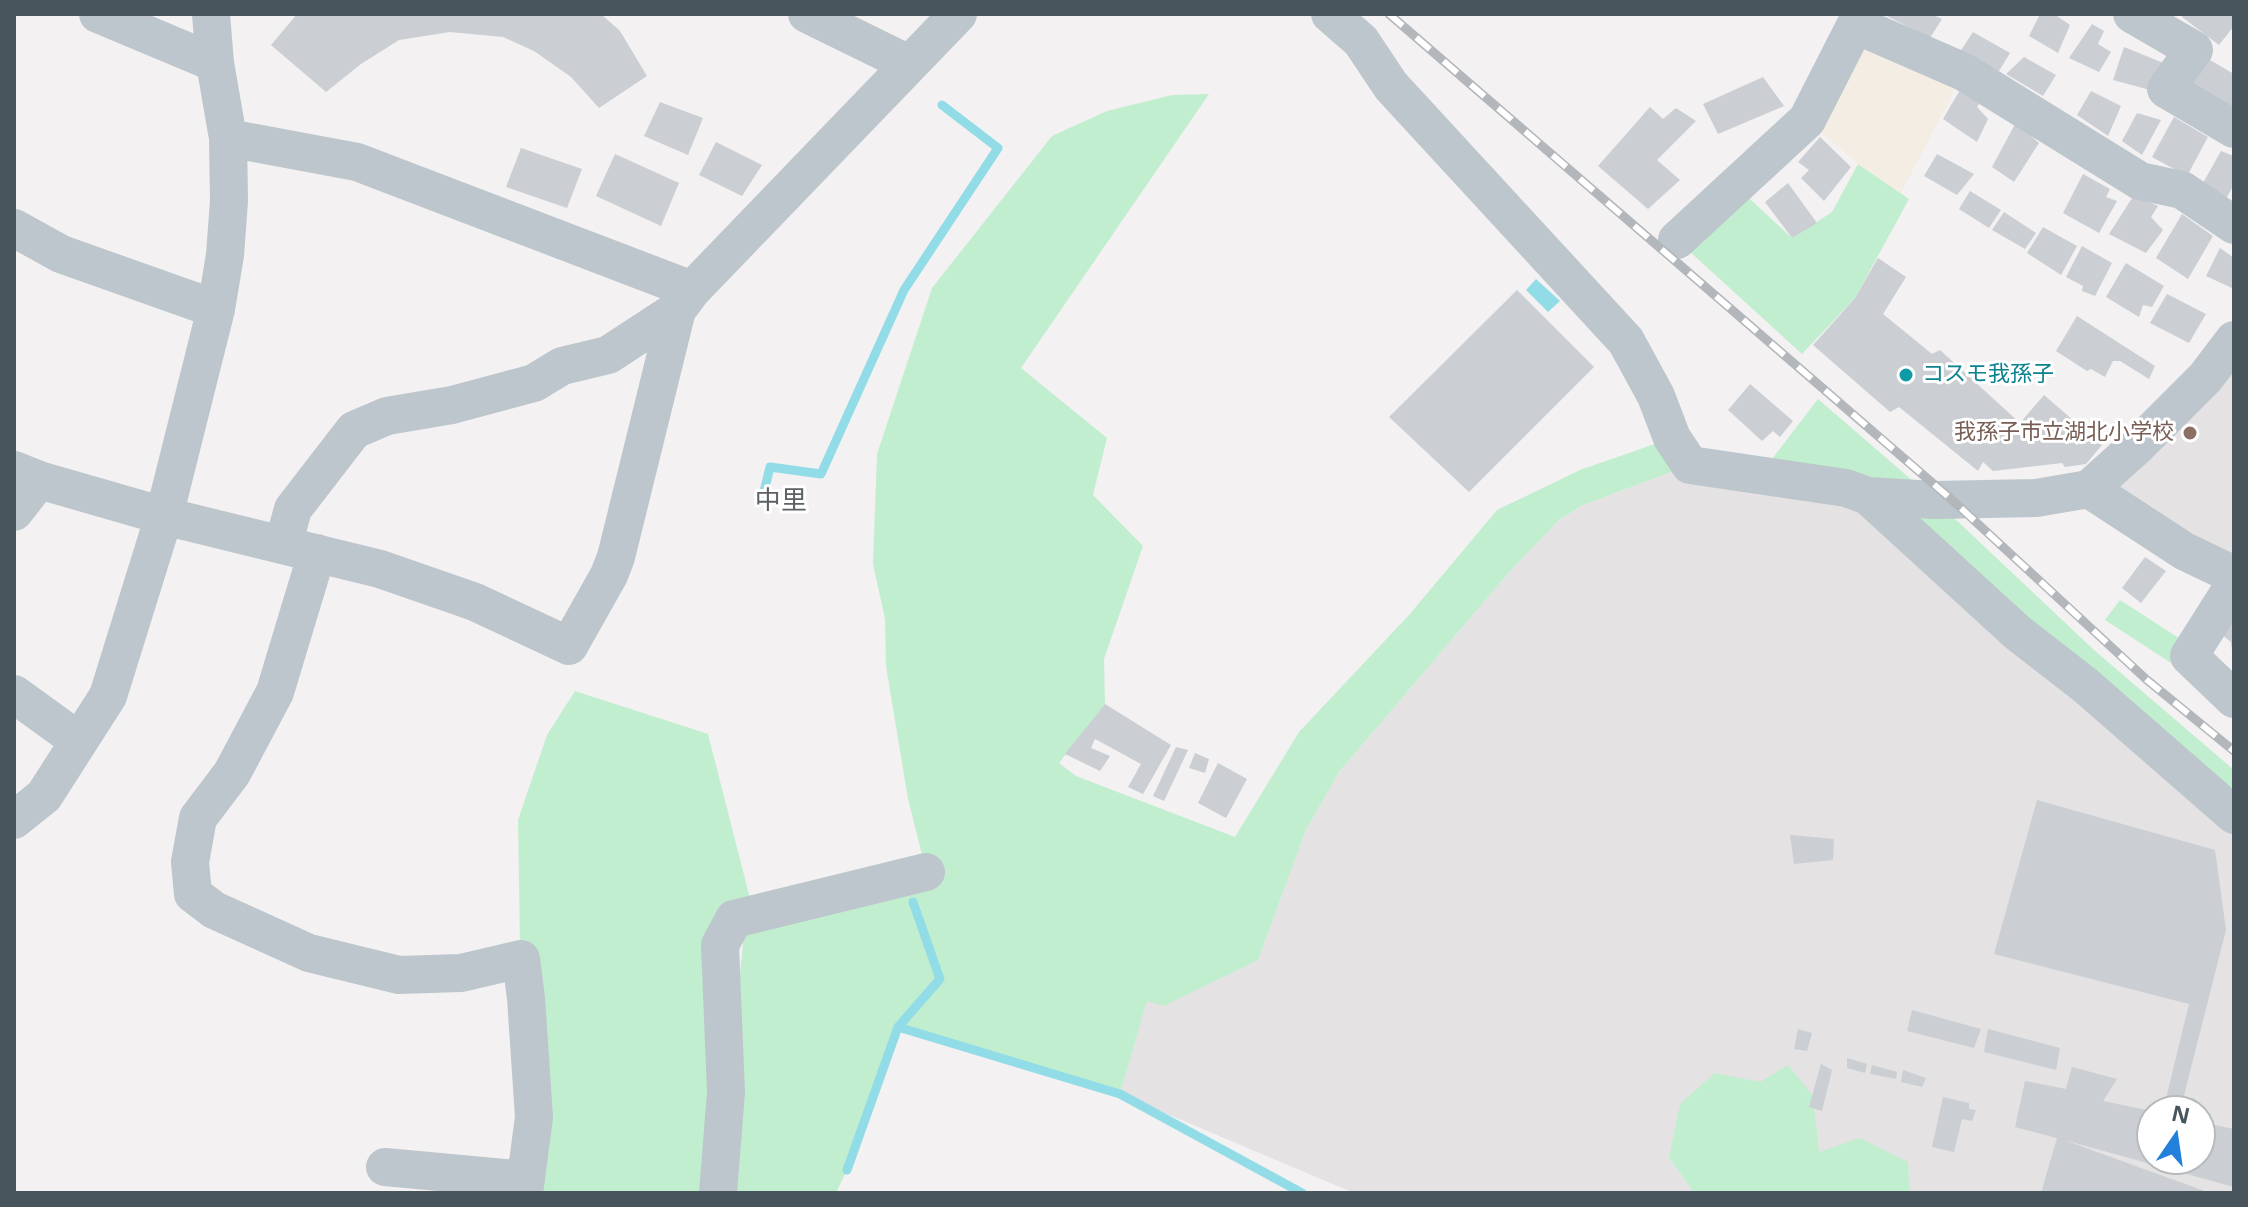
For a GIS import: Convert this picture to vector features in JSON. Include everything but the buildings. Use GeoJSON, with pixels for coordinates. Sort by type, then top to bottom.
{"type":"FeatureCollection","features":[{"type":"Feature","properties":{"kind":"street"},"geometry":{"type":"LineString","coordinates":[[98,14],[215,63]]}},
{"type":"Feature","properties":{"kind":"street"},"geometry":{"type":"LineString","coordinates":[[14,820],[44,796],[108,696],[164,516],[216,309],[225,255],[229,201],[228,138],[215,63],[211,14]]}},
{"type":"Feature","properties":{"kind":"street"},"geometry":{"type":"LineString","coordinates":[[807,14],[909,64]]}},
{"type":"Feature","properties":{"kind":"street"},"geometry":{"type":"LineString","coordinates":[[385,1167],[525,1186],[534,1117],[521,959],[461,973],[399,975],[309,953],[214,910],[193,894],[190,862],[198,818],[232,773],[275,692],[300,549],[293,509],[354,430],[387,416],[452,405],[534,383],[562,366],[608,355],[685,300],[958,14]]}},
{"type":"Feature","properties":{"kind":"street"},"geometry":{"type":"LineString","coordinates":[[1330,14],[1361,41],[1391,86],[1626,341],[1656,396],[1672,438],[1690,465],[1846,488],[1868,496],[1935,500],[2036,498],[2089,489],[2205,378],[2234,340]]}},
{"type":"Feature","properties":{"kind":"street"},"geometry":{"type":"LineString","coordinates":[[2132,14],[2194,50],[2166,89],[2234,129]]}},
{"type":"Feature","properties":{"kind":"street"},"geometry":{"type":"LineString","coordinates":[[1677,240],[1807,120],[1858,20],[1964,72],[2140,181],[2182,190],[2234,225]]}},
{"type":"Feature","properties":{"kind":"street"},"geometry":{"type":"LineString","coordinates":[[228,138],[357,162],[685,300]]}},
{"type":"Feature","properties":{"kind":"street"},"geometry":{"type":"LineString","coordinates":[[14,228],[61,254],[216,309]]}},
{"type":"Feature","properties":{"kind":"street"},"geometry":{"type":"LineString","coordinates":[[14,512],[26,475],[164,516],[428,584],[507,615],[569,646],[616,557],[685,300]]}},
{"type":"Feature","properties":{"kind":"street"},"geometry":{"type":"LineString","coordinates":[[2089,489],[2184,551],[2234,575]]}},
{"type":"Feature","properties":{"kind":"street"},"geometry":{"type":"LineString","coordinates":[[1868,496],[2030,644],[2085,685],[2234,815]]}},
{"type":"Feature","properties":{"kind":"street"},"geometry":{"type":"LineString","coordinates":[[2234,585],[2189,656],[2234,699]]}},
{"type":"Feature","properties":{"kind":"street"},"geometry":{"type":"LineString","coordinates":[[14,694],[79,741]]}},
{"type":"Feature","properties":{"kind":"street"},"geometry":{"type":"LineString","coordinates":[[718,1193],[726,1092],[720,945],[734,919],[926,872]]}},
{"type":"Feature","properties":{"kind":"shaded area","name":"我孫子市立湖北小学校"},"geometry":{"type":"Polygon","coordinates":[[[2234,335],[2234,575],[2089,489],[2234,335]]]}},
{"type":"Feature","properties":{"kind":"shaded area"},"geometry":{"type":"Polygon","coordinates":[[[1690,465],[1868,496],[2234,815],[2234,1193],[1910,1193],[1908,1162],[1818,1152],[1813,1096],[1715,1073],[1669,1158],[1694,1193],[1354,1193],[1120,1094],[1147,1000],[1258,960],[1306,830],[1339,772],[1511,570],[1559,520],[1583,505],[1690,465]]]}},
{"type":"Feature","properties":{"kind":"green space"},"geometry":{"type":"Polygon","coordinates":[[[1209,94],[1021,368],[1107,438],[1093,495],[1143,546],[1104,659],[1105,704],[1059,763],[1076,776],[1235,837],[1299,732],[1409,615],[1497,510],[1580,470],[1672,438],[1690,465],[1583,505],[1559,520],[1511,570],[1339,772],[1306,830],[1258,960],[1164,1006],[1147,1001],[1120,1094],[898,1027],[836,1193],[524,1193],[518,820],[547,735],[575,691],[708,734],[754,914],[734,919],[720,1178],[744,933],[926,871],[908,799],[886,666],[885,619],[873,564],[877,454],[932,288],[1052,136],[1107,111],[1172,95],[1209,94]]]}},
{"type":"Feature","properties":{"kind":"green space"},"geometry":{"type":"Polygon","coordinates":[[[1858,164],[1909,199],[1855,298],[1802,354],[1677,240],[1736,186],[1792,238],[1832,212],[1858,164]]]}},
{"type":"Feature","properties":{"kind":"green space"},"geometry":{"type":"Polygon","coordinates":[[[1818,399],[1935,500],[2094,650],[2234,770],[2234,815],[1868,496],[1759,476],[1818,399]]]}},
{"type":"Feature","properties":{"kind":"green space"},"geometry":{"type":"Polygon","coordinates":[[[2120,600],[2182,640],[2171,663],[2105,620],[2120,600]]]}},
{"type":"Feature","properties":{"kind":"green space"},"geometry":{"type":"Polygon","coordinates":[[[1788,1065],[1813,1096],[1819,1152],[1859,1138],[1908,1162],[1910,1193],[1694,1193],[1669,1158],[1680,1104],[1715,1073],[1760,1082],[1788,1065]]]}},
{"type":"Feature","properties":{"kind":"sand"},"geometry":{"type":"Polygon","coordinates":[[[1856,25],[1964,72],[1901,193],[1858,164],[1807,120],[1856,25]]]}},
{"type":"Feature","properties":{"kind":"water"},"geometry":{"type":"Polygon","coordinates":[[[1536,279],[1560,301],[1548,312],[1526,290],[1536,279]]]}},
{"type":"Feature","properties":{"kind":"waterway"},"geometry":{"type":"LineString","coordinates":[[762,500],[770,467],[821,474],[904,290],[998,148],[942,105]]}},
{"type":"Feature","properties":{"kind":"waterway"},"geometry":{"type":"LineString","coordinates":[[847,1170],[898,1027],[940,979],[913,902]]}},
{"type":"Feature","properties":{"kind":"waterway"},"geometry":{"type":"LineString","coordinates":[[898,1027],[1120,1094],[1302,1193]]}},
{"type":"Feature","properties":{"kind":"railway"},"geometry":{"type":"LineString","coordinates":[[1389,14],[1951,499],[2147,680],[2234,751]]}},
{"type":"Feature","properties":{"kind":"place","name":"コスモ我孫子"},"geometry":{"type":"Point","coordinates":[1906,375]}},
{"type":"Feature","properties":{"kind":"place","name":"我孫子市立湖北小学校"},"geometry":{"type":"Point","coordinates":[2190,433]}},
{"type":"Feature","properties":{"kind":"district","name":"中里"},"geometry":{"type":"Point","coordinates":[781,502]}}]}
